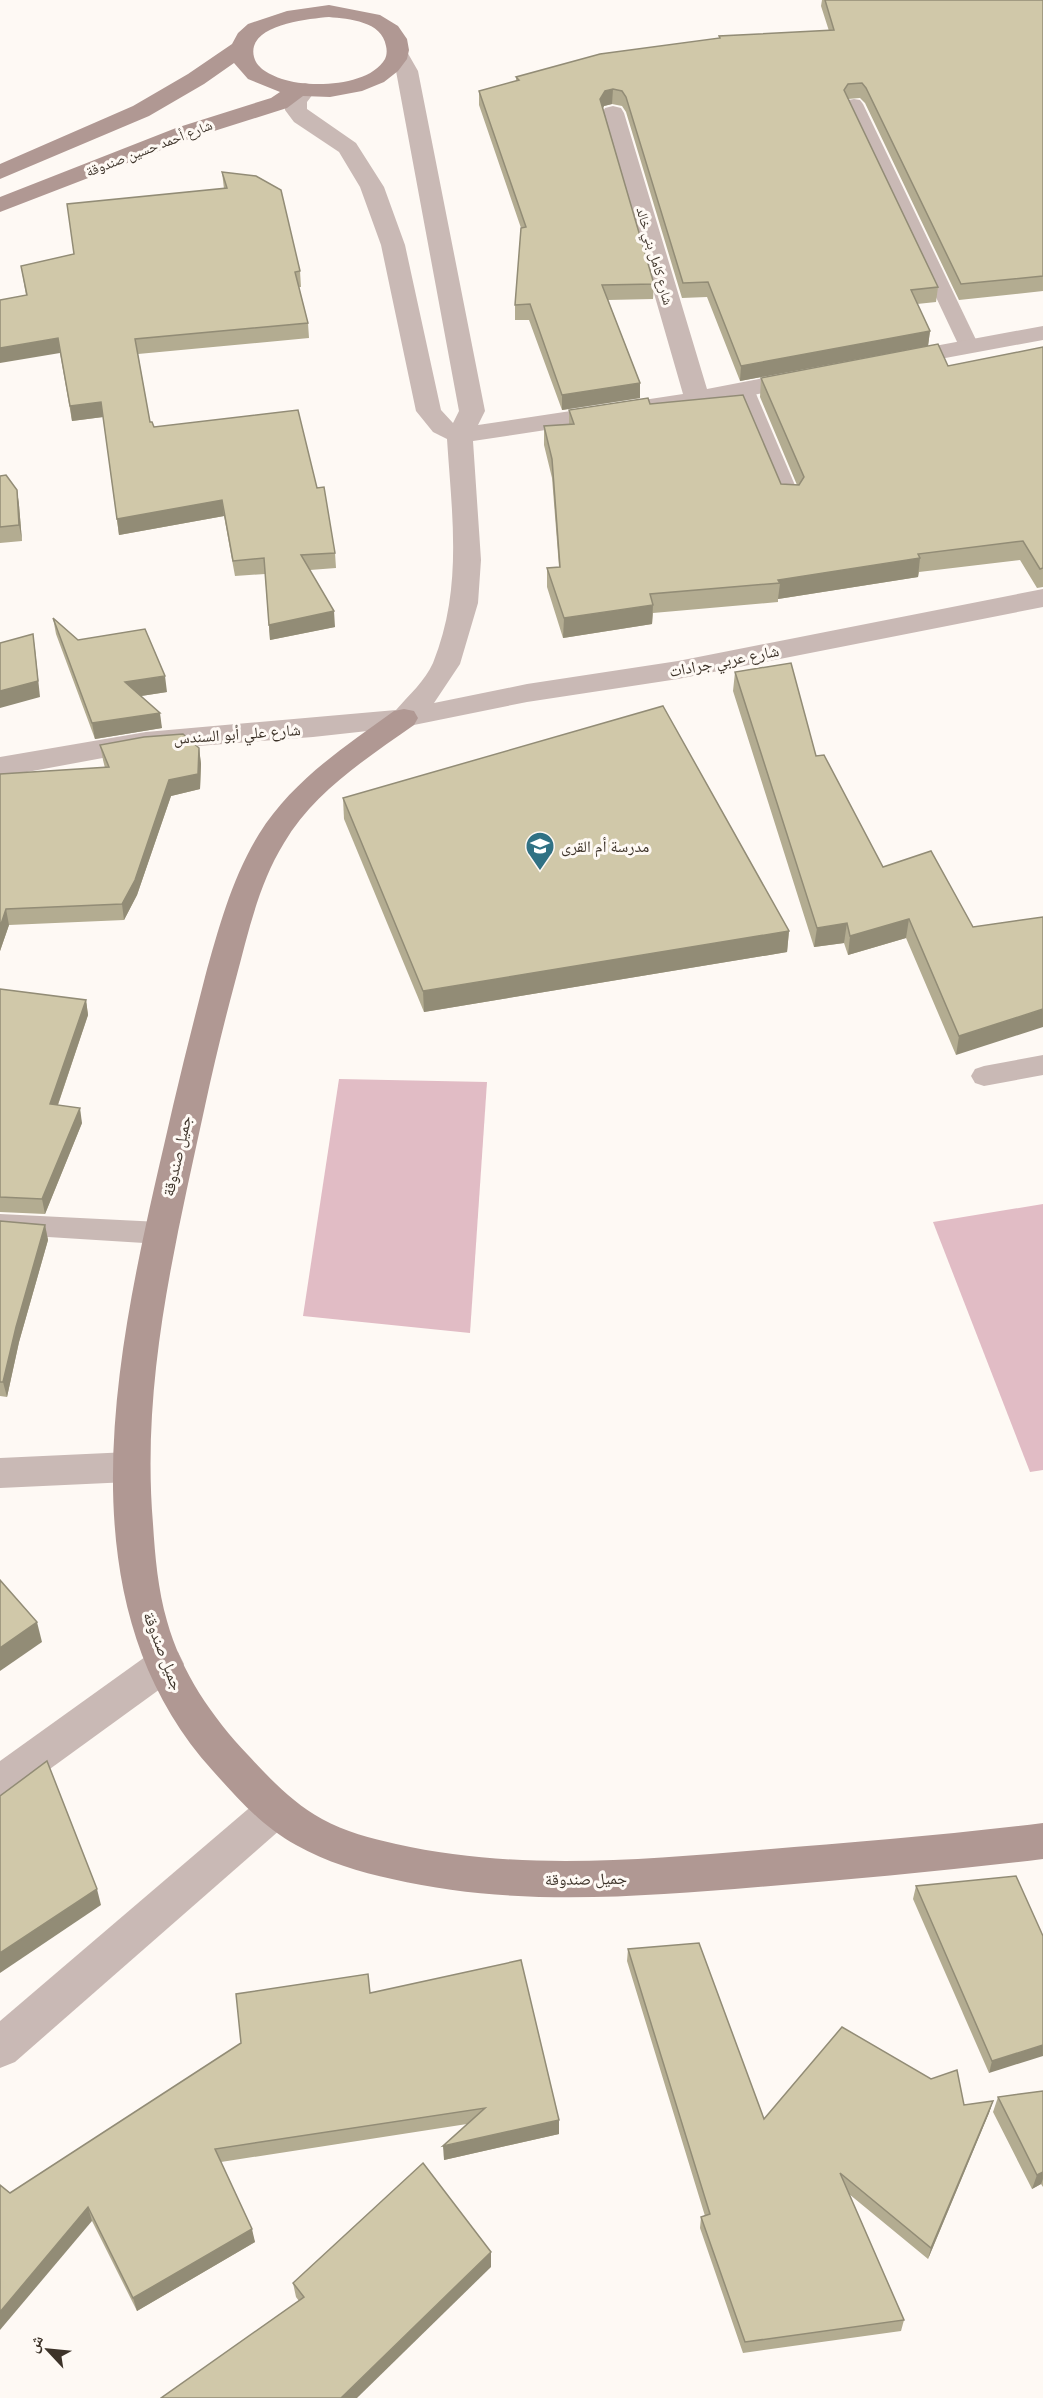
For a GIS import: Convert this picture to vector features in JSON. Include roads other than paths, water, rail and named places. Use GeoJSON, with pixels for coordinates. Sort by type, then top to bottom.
{"type":"FeatureCollection","features":[{"type":"Feature","properties":{"kind":"main road"},"geometry":{"type":"LineString","coordinates":[[260,27],[278,0]]}},
{"type":"Feature","properties":{"kind":"main road"},"geometry":{"type":"LineString","coordinates":[[390,0],[390,31]]}},
{"type":"Feature","properties":{"kind":"main road"},"geometry":{"type":"LineString","coordinates":[[0,172],[141,111],[196,79],[242,47],[252,33],[260,27],[291,14],[329,11],[364,17],[390,31],[398,42],[398,55],[390,67],[365,82],[330,90],[301,90],[272,83],[253,74],[243,61],[242,47]]}},
{"type":"Feature","properties":{"kind":"main road","name":"شارع أحمد حسين صندوقة"},"geometry":{"type":"LineString","coordinates":[[0,205],[184,134],[279,103],[301,90]]}},
{"type":"Feature","properties":{"kind":"main road","name":"جميل صندوقة"},"geometry":{"type":"LineString","coordinates":[[404,718],[342,763],[310,790],[282,822],[256,866],[239,906],[204,1040],[160,1233],[133,1394],[129,1467],[133,1519],[147,1617],[185,1707],[209,1742],[275,1810],[317,1837],[355,1851],[408,1866],[475,1876],[534,1881],[651,1878],[925,1856],[1043,1841]]}},
{"type":"Feature","properties":{"kind":"street"},"geometry":{"type":"LineString","coordinates":[[398,55],[407,71],[472,411],[460,435],[468,560],[464,603],[446,664],[428,692],[404,718]]}},
{"type":"Feature","properties":{"kind":"street"},"geometry":{"type":"LineString","coordinates":[[301,90],[296,102],[296,110],[302,117],[348,148],[372,187],[393,245],[429,411],[442,427],[460,435],[697,399],[823,374]]}},
{"type":"Feature","properties":{"kind":"street","name":"شارع كامل بني خالد"},"geometry":{"type":"LineString","coordinates":[[613,113],[697,399]]}},
{"type":"Feature","properties":{"kind":"street"},"geometry":{"type":"LineString","coordinates":[[879,363],[1043,333]]}},
{"type":"Feature","properties":{"kind":"street","name":"شارع عربي جرادات"},"geometry":{"type":"LineString","coordinates":[[404,718],[527,693],[678,670],[1043,598]]}},
{"type":"Feature","properties":{"kind":"street","name":"شارع علي أبو السندس"},"geometry":{"type":"LineString","coordinates":[[0,767],[146,741],[313,728],[404,718]]}},
{"type":"Feature","properties":{"kind":"street"},"geometry":{"type":"LineString","coordinates":[[0,1473],[129,1467]]}},
{"type":"Feature","properties":{"kind":"street"},"geometry":{"type":"LineString","coordinates":[[0,1783],[165,1664]]}},
{"type":"Feature","properties":{"kind":"street"},"geometry":{"type":"LineString","coordinates":[[0,2048],[275,1810]]}},
{"type":"Feature","properties":{"kind":"lane"},"geometry":{"type":"LineString","coordinates":[[854,104],[969,346]]}},
{"type":"Feature","properties":{"kind":"lane"},"geometry":{"type":"LineString","coordinates":[[744,389],[789,497]]}},
{"type":"Feature","properties":{"kind":"lane"},"geometry":{"type":"LineString","coordinates":[[984,1076],[1043,1065]]}},
{"type":"Feature","properties":{"kind":"lane"},"geometry":{"type":"LineString","coordinates":[[0,1224],[160,1233]]}},
{"type":"Feature","properties":{"kind":"place","name":"مدرسة أم القرى"},"geometry":{"type":"Point","coordinates":[540,872]}}]}
